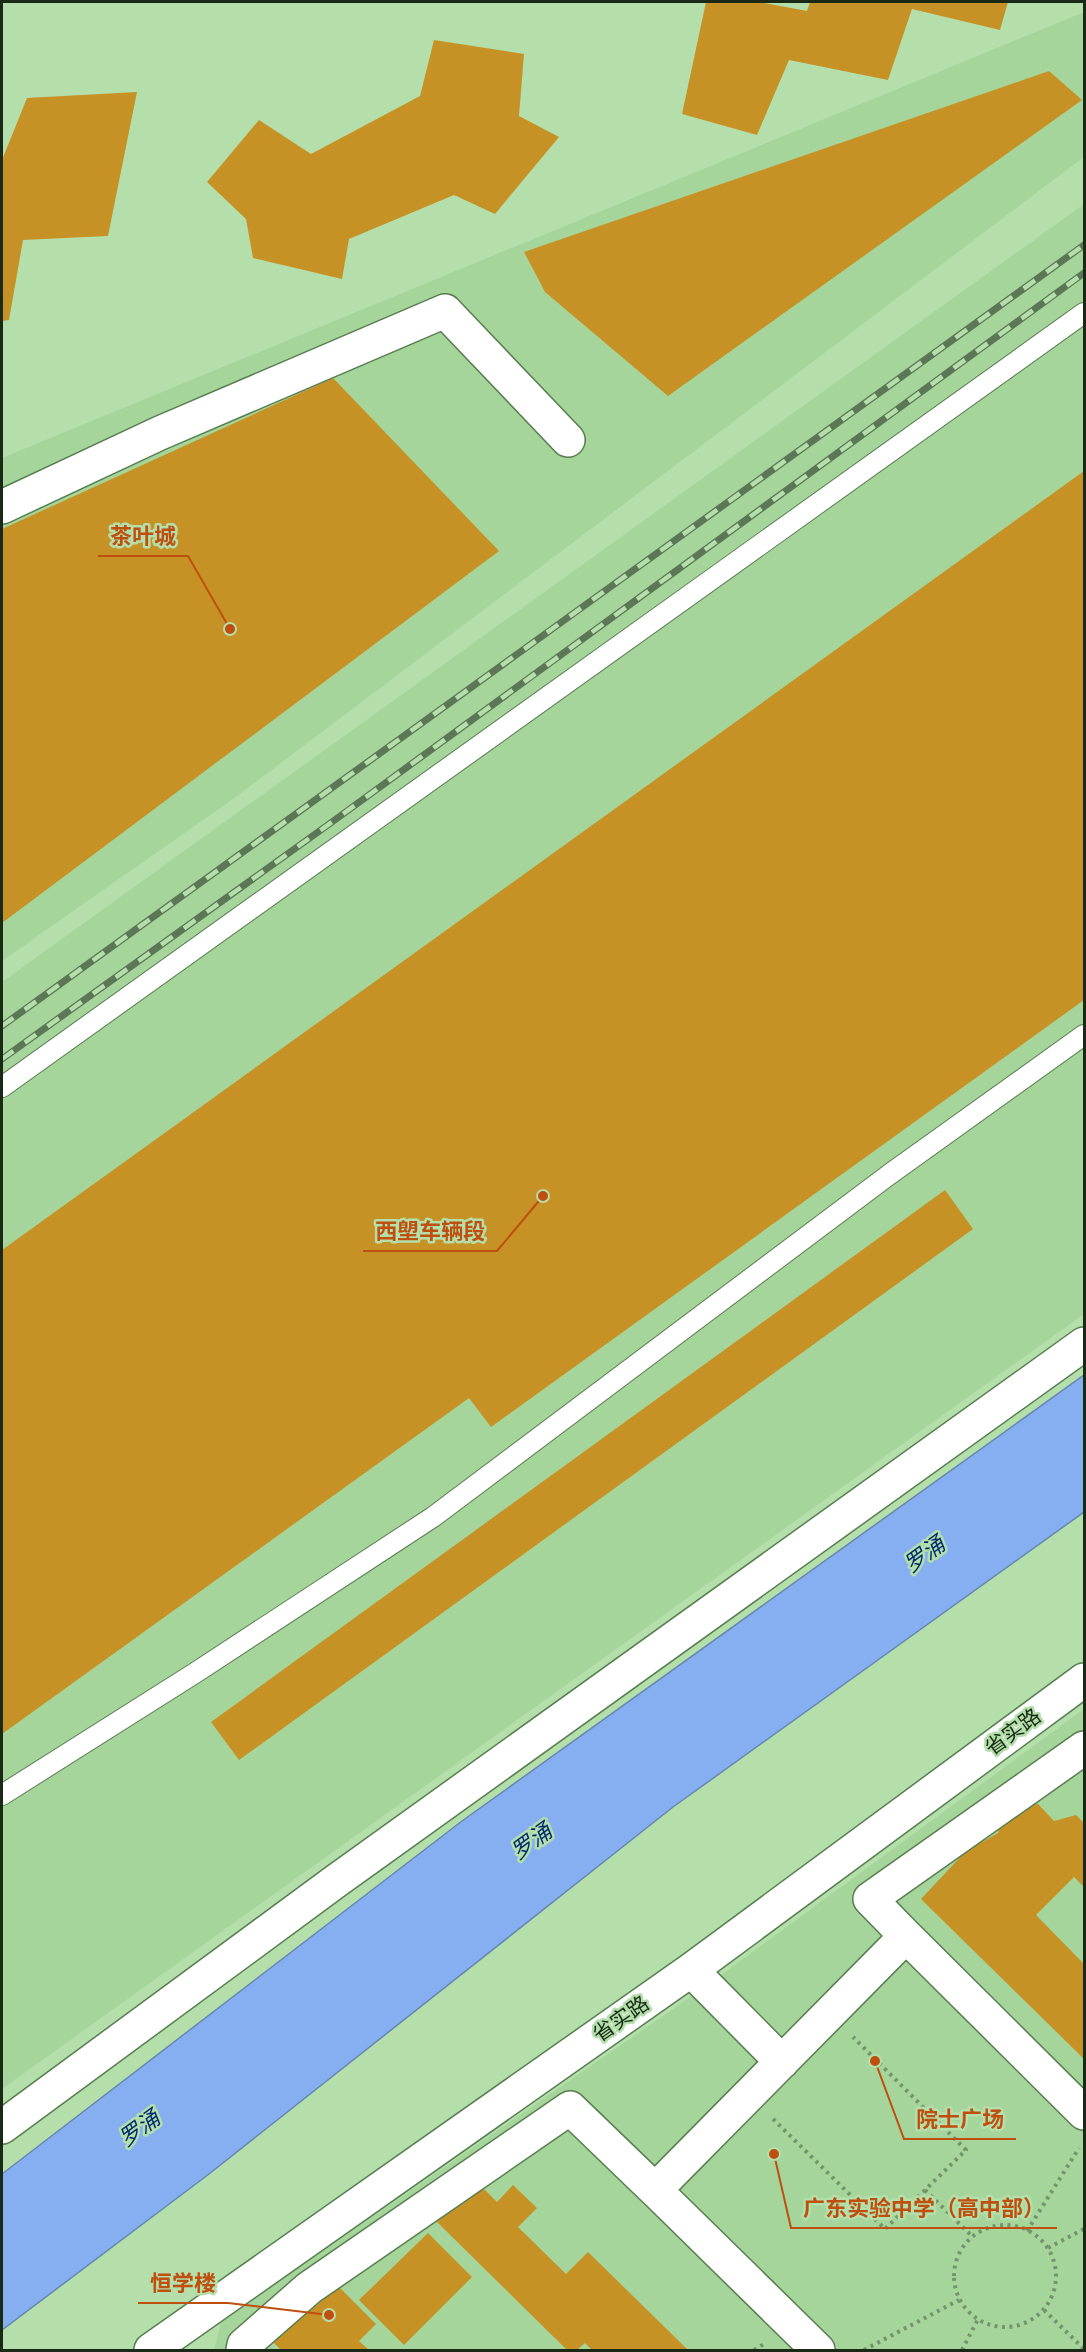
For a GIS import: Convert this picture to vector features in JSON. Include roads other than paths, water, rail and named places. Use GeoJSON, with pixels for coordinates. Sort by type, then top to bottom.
{"type":"FeatureCollection","features":[{"type":"Feature","properties":{"kind":"street"},"geometry":{"type":"LineString","coordinates":[[2,507],[160,434],[445,311],[568,440]]}},
{"type":"Feature","properties":{"kind":"street"},"geometry":{"type":"LineString","coordinates":[[2,2127],[336,1881],[1084,1344]]}},
{"type":"Feature","properties":{"kind":"street","name":"省实路"},"geometry":{"type":"LineString","coordinates":[[151,2350],[691,1970],[1084,1680]]}},
{"type":"Feature","properties":{"kind":"street"},"geometry":{"type":"LineString","coordinates":[[1084,1748],[870,1899],[1084,2113]]}},
{"type":"Feature","properties":{"kind":"street"},"geometry":{"type":"LineString","coordinates":[[655,2190],[906,1936]]}},
{"type":"Feature","properties":{"kind":"street"},"geometry":{"type":"LineString","coordinates":[[691,1970],[782,2062]]}},
{"type":"Feature","properties":{"kind":"street"},"geometry":{"type":"LineString","coordinates":[[243,2350],[244,2345],[309,2288],[570,2108],[818,2350]]}},
{"type":"Feature","properties":{"kind":"lane"},"geometry":{"type":"LineString","coordinates":[[2,1087],[1084,313]]}},
{"type":"Feature","properties":{"kind":"lane"},"geometry":{"type":"LineString","coordinates":[[2,1795],[195,1673],[433,1517],[890,1174],[1084,1035]]}},
{"type":"Feature","properties":{"kind":"water","name":"罗涌"},"geometry":{"type":"Polygon","coordinates":[[[1084,1375],[1084,1512],[673,1807],[209,2174],[2,2330],[2,2174],[462,1821],[1084,1375]]]}},
{"type":"Feature","properties":{"kind":"railway"},"geometry":{"type":"LineString","coordinates":[[2,1026],[1084,245]]}},
{"type":"Feature","properties":{"kind":"railway"},"geometry":{"type":"LineString","coordinates":[[2,1059],[332,822],[1084,273]]}},
{"type":"Feature","properties":{"kind":"place","name":"茶叶城"},"geometry":{"type":"Point","coordinates":[230,629]}},
{"type":"Feature","properties":{"kind":"place","name":"西塱车辆段"},"geometry":{"type":"Point","coordinates":[543,1196]}},
{"type":"Feature","properties":{"kind":"place","name":"院士广场"},"geometry":{"type":"Point","coordinates":[875,2061]}},
{"type":"Feature","properties":{"kind":"place","name":"广东实验中学（高中部）"},"geometry":{"type":"Point","coordinates":[774,2154]}},
{"type":"Feature","properties":{"kind":"place","name":"恒学楼"},"geometry":{"type":"Point","coordinates":[329,2315]}}]}
